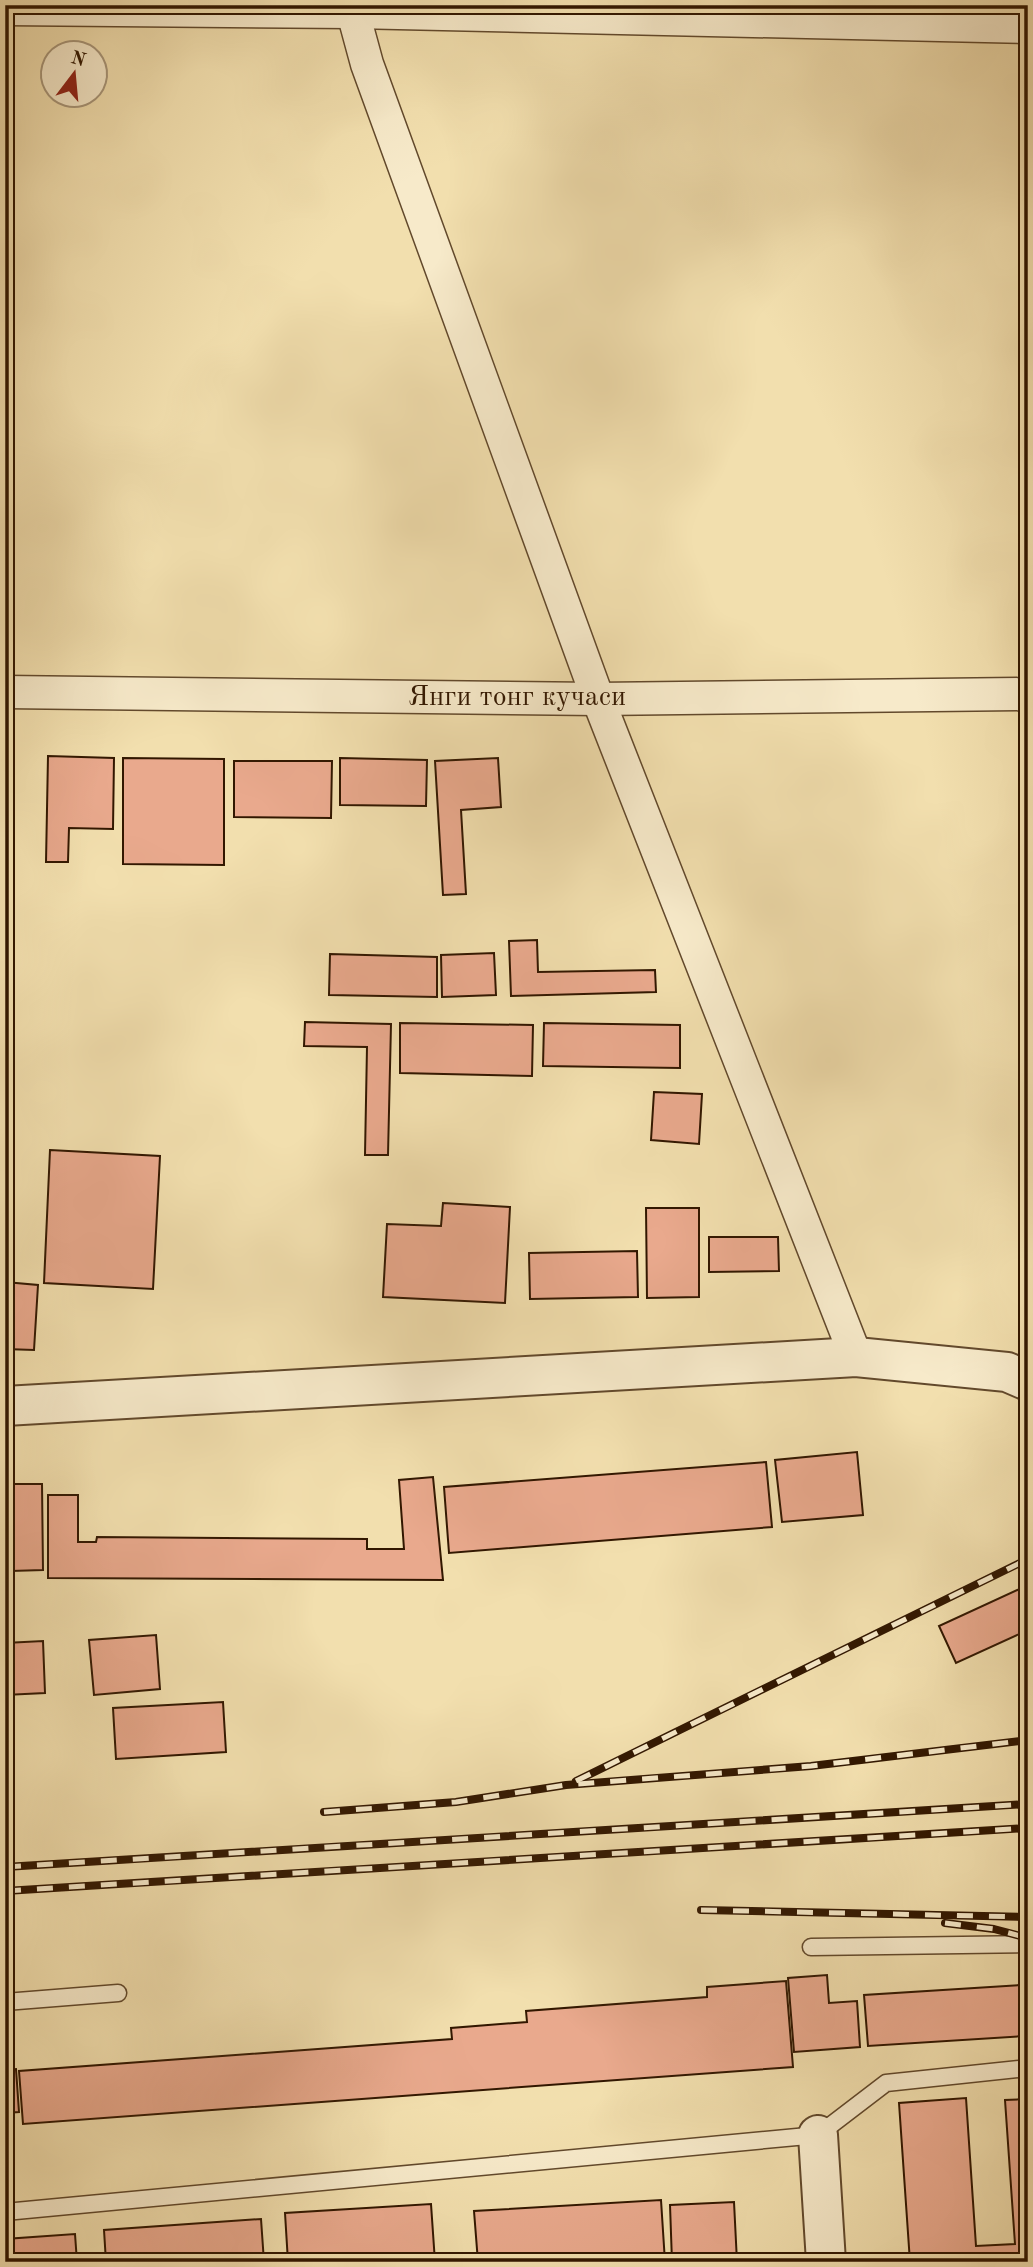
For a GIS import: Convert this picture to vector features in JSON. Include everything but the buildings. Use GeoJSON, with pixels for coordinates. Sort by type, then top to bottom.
{"type":"FeatureCollection","features":[{"type":"Feature","properties":{"kind":"street"},"geometry":{"type":"LineString","coordinates":[[5,9],[351,9],[1028,27]]}},
{"type":"Feature","properties":{"kind":"street"},"geometry":{"type":"LineString","coordinates":[[351,9],[367,64],[598,699],[856,1357]]}},
{"type":"Feature","properties":{"kind":"street","name":"Янги тонг кучаси"},"geometry":{"type":"LineString","coordinates":[[5,692],[598,699],[1028,694]]}},
{"type":"Feature","properties":{"kind":"street"},"geometry":{"type":"LineString","coordinates":[[5,1406],[856,1357],[1021,1371]]}},
{"type":"Feature","properties":{"kind":"street"},"geometry":{"type":"LineString","coordinates":[[818,2135],[826,2262]]}},
{"type":"Feature","properties":{"kind":"lane"},"geometry":{"type":"LineString","coordinates":[[811,1947],[1028,1944]]}},
{"type":"Feature","properties":{"kind":"lane"},"geometry":{"type":"LineString","coordinates":[[5,2002],[118,1993]]}},
{"type":"Feature","properties":{"kind":"lane"},"geometry":{"type":"LineString","coordinates":[[5,2212],[818,2135],[886,2083],[1028,2068]]}},
{"type":"Feature","properties":{"kind":"railway"},"geometry":{"type":"LineString","coordinates":[[576,1781],[1028,1559]]}},
{"type":"Feature","properties":{"kind":"railway"},"geometry":{"type":"LineString","coordinates":[[324,1812],[456,1802],[566,1785],[811,1766],[1028,1740]]}},
{"type":"Feature","properties":{"kind":"railway"},"geometry":{"type":"LineString","coordinates":[[5,1867],[1028,1804]]}},
{"type":"Feature","properties":{"kind":"railway"},"geometry":{"type":"LineString","coordinates":[[5,1891],[1028,1828]]}},
{"type":"Feature","properties":{"kind":"railway"},"geometry":{"type":"LineString","coordinates":[[701,1910],[1028,1917]]}},
{"type":"Feature","properties":{"kind":"railway"},"geometry":{"type":"LineString","coordinates":[[945,1923],[994,1929],[1028,1938]]}}]}
